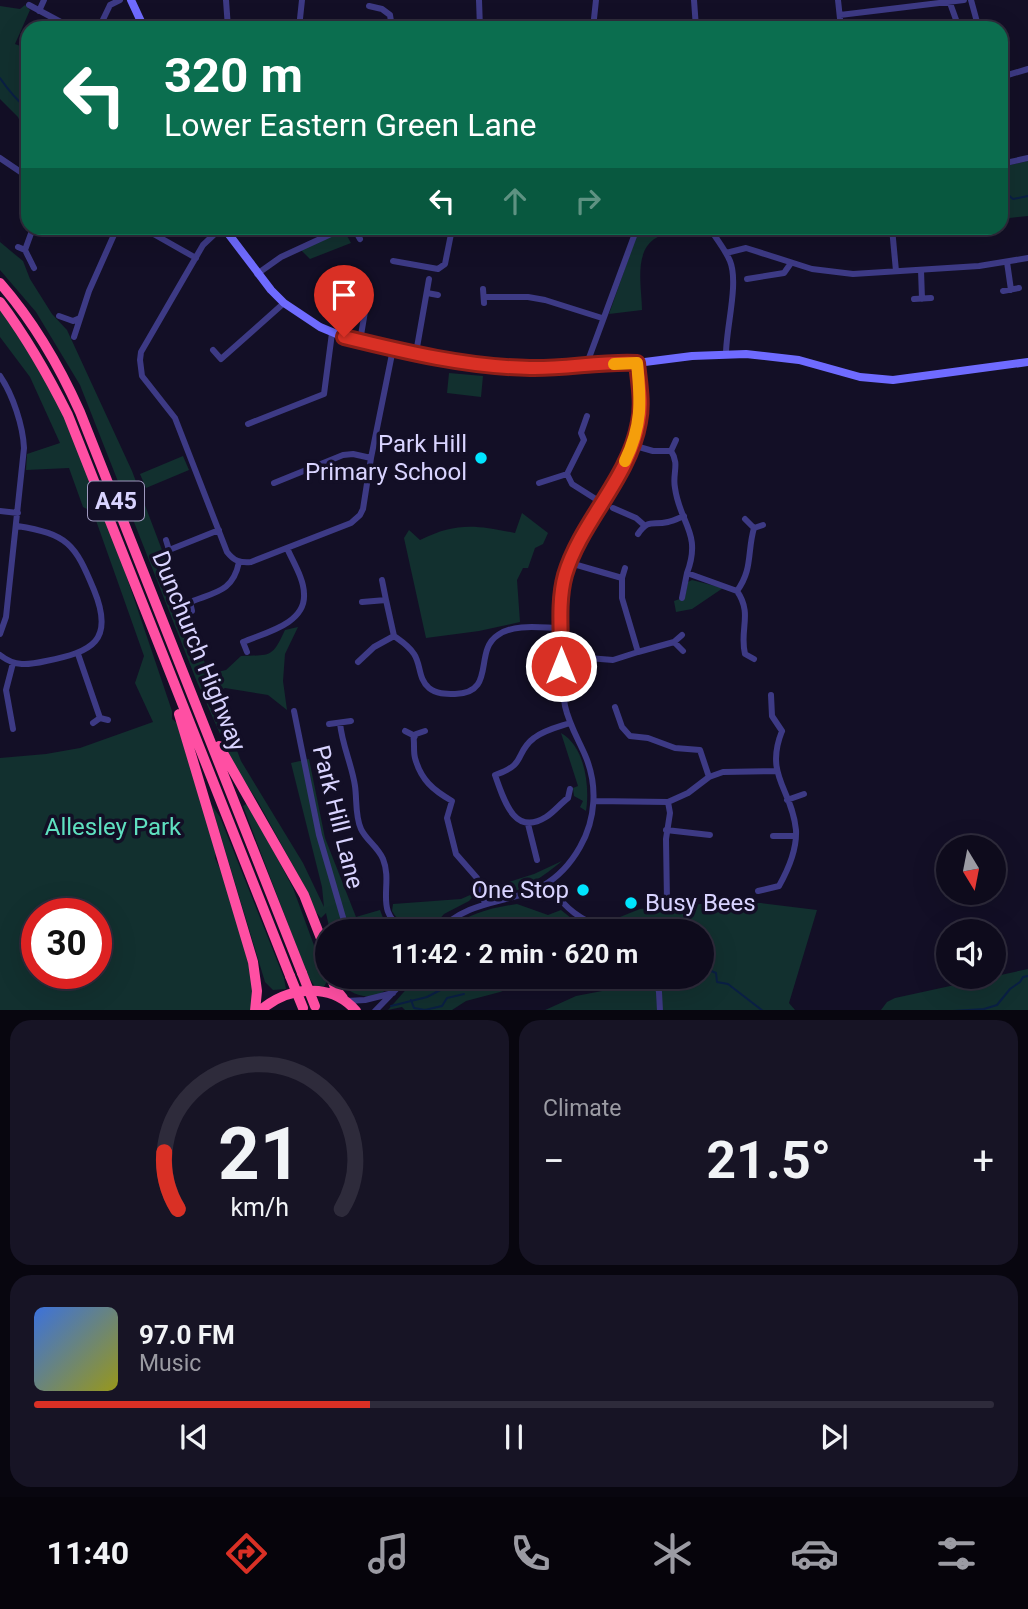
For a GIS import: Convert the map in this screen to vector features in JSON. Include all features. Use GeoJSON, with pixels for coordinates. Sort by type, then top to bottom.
{"type":"FeatureCollection","features":[{"type":"Feature","properties":{"kind":"highway","name":"Dunchurch Highway"},"geometry":{"type":"LineString","coordinates":[[0,283],[32,322],[59,366],[80,412],[302,973],[309,1009]]}},
{"type":"Feature","properties":{"kind":"highway","name":"Dunchurch Highway"},"geometry":{"type":"LineString","coordinates":[[0,302],[47,371],[68,415],[290,976],[309,1009]]}},
{"type":"Feature","properties":{"kind":"highway"},"geometry":{"type":"LineString","coordinates":[[167,664],[167,676],[202,785],[253,962],[258,1010],[277,998],[297,991],[313,991],[346,1001]]}},
{"type":"Feature","properties":{"kind":"highway"},"geometry":{"type":"LineString","coordinates":[[209,733],[221,748],[304,895],[315,922]]}},
{"type":"Feature","properties":{"kind":"highway"},"geometry":{"type":"LineString","coordinates":[[336,989],[356,1010]]}},
{"type":"Feature","properties":{"kind":"street"},"geometry":{"type":"LineString","coordinates":[[39,10],[44,0]]}},
{"type":"Feature","properties":{"kind":"street"},"geometry":{"type":"LineString","coordinates":[[102,21],[110,5],[120,0]]}},
{"type":"Feature","properties":{"kind":"street"},"geometry":{"type":"LineString","coordinates":[[131,0],[141,21]]}},
{"type":"Feature","properties":{"kind":"street"},"geometry":{"type":"LineString","coordinates":[[226,0],[228,21]]}},
{"type":"Feature","properties":{"kind":"street"},"geometry":{"type":"LineString","coordinates":[[300,21],[302,0]]}},
{"type":"Feature","properties":{"kind":"street"},"geometry":{"type":"LineString","coordinates":[[382,9],[383,0]]}},
{"type":"Feature","properties":{"kind":"street"},"geometry":{"type":"LineString","coordinates":[[479,0],[480,21]]}},
{"type":"Feature","properties":{"kind":"street"},"geometry":{"type":"LineString","coordinates":[[594,21],[596,0]]}},
{"type":"Feature","properties":{"kind":"street"},"geometry":{"type":"LineString","coordinates":[[694,0],[696,21]]}},
{"type":"Feature","properties":{"kind":"street"},"geometry":{"type":"LineString","coordinates":[[838,0],[840,21]]}},
{"type":"Feature","properties":{"kind":"street"},"geometry":{"type":"LineString","coordinates":[[840,15],[964,0]]}},
{"type":"Feature","properties":{"kind":"street"},"geometry":{"type":"LineString","coordinates":[[971,0],[975,21]]}},
{"type":"Feature","properties":{"kind":"street"},"geometry":{"type":"LineString","coordinates":[[950,3],[956,21]]}},
{"type":"Feature","properties":{"kind":"street"},"geometry":{"type":"LineString","coordinates":[[29,5],[59,21]]}},
{"type":"Feature","properties":{"kind":"street"},"geometry":{"type":"LineString","coordinates":[[369,6],[382,9],[390,15],[392,21]]}},
{"type":"Feature","properties":{"kind":"street"},"geometry":{"type":"LineString","coordinates":[[1008,75],[1028,69]]}},
{"type":"Feature","properties":{"kind":"street"},"geometry":{"type":"LineString","coordinates":[[0,158],[21,172]]}},
{"type":"Feature","properties":{"kind":"street"},"geometry":{"type":"LineString","coordinates":[[1008,162],[1028,158]]}},
{"type":"Feature","properties":{"kind":"street"},"geometry":{"type":"LineString","coordinates":[[29,235],[21,248],[34,268]]}},
{"type":"Feature","properties":{"kind":"street"},"geometry":{"type":"LineString","coordinates":[[74,337],[79,318],[114,235]]}},
{"type":"Feature","properties":{"kind":"street"},"geometry":{"type":"LineString","coordinates":[[155,235],[196,258]]}},
{"type":"Feature","properties":{"kind":"street"},"geometry":{"type":"LineString","coordinates":[[214,235],[203,245],[141,352],[140,370],[175,418],[228,552],[239,562],[251,562],[351,523],[360,515],[393,349]]}},
{"type":"Feature","properties":{"kind":"street"},"geometry":{"type":"LineString","coordinates":[[227,235],[257,274],[284,303],[332,333],[449,360],[530,368],[637,363],[726,354],[767,355],[799,360],[860,377],[893,380],[1028,362]]}},
{"type":"Feature","properties":{"kind":"street"},"geometry":{"type":"LineString","coordinates":[[257,274],[281,257],[325,235]]}},
{"type":"Feature","properties":{"kind":"street"},"geometry":{"type":"LineString","coordinates":[[358,235],[360,239]]}},
{"type":"Feature","properties":{"kind":"street"},"geometry":{"type":"LineString","coordinates":[[393,261],[438,269],[444,264],[451,235]]}},
{"type":"Feature","properties":{"kind":"street"},"geometry":{"type":"LineString","coordinates":[[586,366],[635,235]]}},
{"type":"Feature","properties":{"kind":"street"},"geometry":{"type":"LineString","coordinates":[[714,235],[731,263],[734,277],[726,354]]}},
{"type":"Feature","properties":{"kind":"street"},"geometry":{"type":"LineString","coordinates":[[893,235],[896,271]]}},
{"type":"Feature","properties":{"kind":"street"},"geometry":{"type":"LineString","coordinates":[[726,253],[746,248],[812,270],[842,274],[921,270],[1028,258]]}},
{"type":"Feature","properties":{"kind":"street"},"geometry":{"type":"LineString","coordinates":[[747,279],[784,273],[791,262]]}},
{"type":"Feature","properties":{"kind":"street"},"geometry":{"type":"LineString","coordinates":[[1003,291],[1015,289],[1007,262]]}},
{"type":"Feature","properties":{"kind":"street"},"geometry":{"type":"LineString","coordinates":[[921,270],[922,299]]}},
{"type":"Feature","properties":{"kind":"street"},"geometry":{"type":"LineString","coordinates":[[416,353],[429,279]]}},
{"type":"Feature","properties":{"kind":"street"},"geometry":{"type":"LineString","coordinates":[[360,341],[364,300],[369,288]]}},
{"type":"Feature","properties":{"kind":"street"},"geometry":{"type":"LineString","coordinates":[[427,293],[438,295]]}},
{"type":"Feature","properties":{"kind":"street"},"geometry":{"type":"LineString","coordinates":[[484,296],[537,298],[602,318]]}},
{"type":"Feature","properties":{"kind":"street"},"geometry":{"type":"LineString","coordinates":[[914,299],[931,298]]}},
{"type":"Feature","properties":{"kind":"street"},"geometry":{"type":"LineString","coordinates":[[213,350],[221,359],[284,303]]}},
{"type":"Feature","properties":{"kind":"street"},"geometry":{"type":"LineString","coordinates":[[60,316],[73,321],[79,318]]}},
{"type":"Feature","properties":{"kind":"street"},"geometry":{"type":"LineString","coordinates":[[248,424],[324,394],[332,333]]}},
{"type":"Feature","properties":{"kind":"street"},"geometry":{"type":"LineString","coordinates":[[455,919],[465,911],[523,896],[548,885],[578,851],[591,822],[594,801],[589,765],[570,723],[563,692],[563,589],[570,563],[586,527],[602,503],[632,445],[640,410],[637,363]]}},
{"type":"Feature","properties":{"kind":"street"},"geometry":{"type":"LineString","coordinates":[[0,376],[8,391],[24,442],[10,594],[0,634]]}},
{"type":"Feature","properties":{"kind":"street"},"geometry":{"type":"LineString","coordinates":[[539,484],[566,474],[588,441],[580,433],[587,416]]}},
{"type":"Feature","properties":{"kind":"street"},"geometry":{"type":"LineString","coordinates":[[671,451],[676,440]]}},
{"type":"Feature","properties":{"kind":"street"},"geometry":{"type":"LineString","coordinates":[[632,445],[653,451],[671,451]]}},
{"type":"Feature","properties":{"kind":"street"},"geometry":{"type":"LineString","coordinates":[[671,451],[677,463],[675,490],[693,549],[681,598]]}},
{"type":"Feature","properties":{"kind":"street"},"geometry":{"type":"LineString","coordinates":[[274,483],[343,455],[371,458]]}},
{"type":"Feature","properties":{"kind":"street"},"geometry":{"type":"LineString","coordinates":[[566,474],[572,484],[602,503]]}},
{"type":"Feature","properties":{"kind":"street"},"geometry":{"type":"LineString","coordinates":[[613,508],[636,518],[644,525],[669,522],[684,516]]}},
{"type":"Feature","properties":{"kind":"street"},"geometry":{"type":"LineString","coordinates":[[0,511],[18,513]]}},
{"type":"Feature","properties":{"kind":"street"},"geometry":{"type":"LineString","coordinates":[[745,519],[754,528]]}},
{"type":"Feature","properties":{"kind":"street"},"geometry":{"type":"LineString","coordinates":[[638,534],[644,525]]}},
{"type":"Feature","properties":{"kind":"street"},"geometry":{"type":"LineString","coordinates":[[754,528],[763,525]]}},
{"type":"Feature","properties":{"kind":"street"},"geometry":{"type":"LineString","coordinates":[[0,655],[13,663],[33,664],[78,654],[95,640],[103,619],[79,556],[68,544],[46,532],[17,526]]}},
{"type":"Feature","properties":{"kind":"street"},"geometry":{"type":"LineString","coordinates":[[737,591],[750,567],[750,542],[754,528]]}},
{"type":"Feature","properties":{"kind":"street"},"geometry":{"type":"LineString","coordinates":[[166,540],[169,550],[219,530]]}},
{"type":"Feature","properties":{"kind":"street"},"geometry":{"type":"LineString","coordinates":[[247,652],[243,642],[289,623],[303,605],[302,585],[287,548]]}},
{"type":"Feature","properties":{"kind":"street"},"geometry":{"type":"LineString","coordinates":[[192,611],[190,602],[234,581],[239,562]]}},
{"type":"Feature","properties":{"kind":"street"},"geometry":{"type":"LineString","coordinates":[[570,563],[622,578]]}},
{"type":"Feature","properties":{"kind":"street"},"geometry":{"type":"LineString","coordinates":[[625,568],[622,598],[638,652]]}},
{"type":"Feature","properties":{"kind":"street"},"geometry":{"type":"LineString","coordinates":[[687,573],[737,591],[746,608],[744,654]]}},
{"type":"Feature","properties":{"kind":"street"},"geometry":{"type":"LineString","coordinates":[[382,580],[394,636],[415,655],[422,679],[430,688],[445,694],[459,694],[470,690],[480,681],[485,669],[487,647],[496,636],[520,628],[561,628]]}},
{"type":"Feature","properties":{"kind":"street"},"geometry":{"type":"LineString","coordinates":[[0,593],[10,594]]}},
{"type":"Feature","properties":{"kind":"street"},"geometry":{"type":"LineString","coordinates":[[362,602],[386,600]]}},
{"type":"Feature","properties":{"kind":"street"},"geometry":{"type":"LineString","coordinates":[[582,666],[585,661],[593,659],[621,659],[674,642],[682,635]]}},
{"type":"Feature","properties":{"kind":"street"},"geometry":{"type":"LineString","coordinates":[[358,662],[374,647],[394,636]]}},
{"type":"Feature","properties":{"kind":"street"},"geometry":{"type":"LineString","coordinates":[[674,642],[683,651]]}},
{"type":"Feature","properties":{"kind":"street"},"geometry":{"type":"LineString","coordinates":[[582,649],[585,655],[593,659]]}},
{"type":"Feature","properties":{"kind":"street"},"geometry":{"type":"LineString","coordinates":[[78,654],[100,718]]}},
{"type":"Feature","properties":{"kind":"street"},"geometry":{"type":"LineString","coordinates":[[744,654],[754,659]]}},
{"type":"Feature","properties":{"kind":"street"},"geometry":{"type":"LineString","coordinates":[[736,660],[744,654]]}},
{"type":"Feature","properties":{"kind":"street"},"geometry":{"type":"LineString","coordinates":[[13,663],[6,690],[13,730]]}},
{"type":"Feature","properties":{"kind":"street"},"geometry":{"type":"LineString","coordinates":[[771,695],[772,716],[782,731]]}},
{"type":"Feature","properties":{"kind":"street"},"geometry":{"type":"LineString","coordinates":[[615,707],[622,727],[630,736],[648,738],[675,748],[700,750],[709,777]]}},
{"type":"Feature","properties":{"kind":"street","name":"Park Hill Lane"},"geometry":{"type":"LineString","coordinates":[[293,711],[319,835],[344,919]]}},
{"type":"Feature","properties":{"kind":"street"},"geometry":{"type":"LineString","coordinates":[[93,723],[100,718],[108,720]]}},
{"type":"Feature","properties":{"kind":"street"},"geometry":{"type":"LineString","coordinates":[[329,724],[351,721]]}},
{"type":"Feature","properties":{"kind":"street"},"geometry":{"type":"LineString","coordinates":[[340,723],[355,786],[359,825],[384,860],[384,895],[392,919]]}},
{"type":"Feature","properties":{"kind":"street"},"geometry":{"type":"LineString","coordinates":[[569,789],[568,799],[544,818],[528,824],[522,823],[513,814],[495,775],[517,764],[526,746],[536,736],[570,723]]}},
{"type":"Feature","properties":{"kind":"street"},"geometry":{"type":"LineString","coordinates":[[414,738],[425,730]]}},
{"type":"Feature","properties":{"kind":"street"},"geometry":{"type":"LineString","coordinates":[[782,731],[792,730]]}},
{"type":"Feature","properties":{"kind":"street"},"geometry":{"type":"LineString","coordinates":[[405,731],[413,735],[415,758],[424,779],[429,786],[452,801],[447,818],[456,854],[477,878],[485,904]]}},
{"type":"Feature","properties":{"kind":"street"},"geometry":{"type":"LineString","coordinates":[[779,886],[792,855],[796,836],[794,821],[776,771],[775,752],[782,731]]}},
{"type":"Feature","properties":{"kind":"street"},"geometry":{"type":"LineString","coordinates":[[594,801],[668,802],[688,793],[709,777],[732,770],[776,771]]}},
{"type":"Feature","properties":{"kind":"street"},"geometry":{"type":"LineString","coordinates":[[787,800],[804,794]]}},
{"type":"Feature","properties":{"kind":"street"},"geometry":{"type":"LineString","coordinates":[[667,901],[666,830],[670,813],[668,802]]}},
{"type":"Feature","properties":{"kind":"street"},"geometry":{"type":"LineString","coordinates":[[528,824],[537,860]]}},
{"type":"Feature","properties":{"kind":"street"},"geometry":{"type":"LineString","coordinates":[[666,830],[710,835]]}},
{"type":"Feature","properties":{"kind":"street"},"geometry":{"type":"LineString","coordinates":[[772,835],[796,836]]}},
{"type":"Feature","properties":{"kind":"street"},"geometry":{"type":"LineString","coordinates":[[533,845],[543,841]]}},
{"type":"Feature","properties":{"kind":"street"},"geometry":{"type":"LineString","coordinates":[[548,885],[571,912],[582,919]]}},
{"type":"Feature","properties":{"kind":"street"},"geometry":{"type":"LineString","coordinates":[[758,891],[779,886]]}},
{"type":"Feature","properties":{"kind":"street"},"geometry":{"type":"LineString","coordinates":[[779,886],[787,893]]}},
{"type":"Feature","properties":{"kind":"street"},"geometry":{"type":"LineString","coordinates":[[655,902],[677,900]]}},
{"type":"Feature","properties":{"kind":"street"},"geometry":{"type":"LineString","coordinates":[[375,1010],[397,989]]}},
{"type":"Feature","properties":{"kind":"street"},"geometry":{"type":"LineString","coordinates":[[658,989],[660,1010]]}},
{"type":"Feature","properties":{"kind":"street"},"geometry":{"type":"LineString","coordinates":[[346,1001],[365,1000],[393,993]]}},
{"type":"Feature","properties":{"kind":"green space"},"geometry":{"type":"Polygon","coordinates":[[[25,5],[30,10],[25,21],[21,21],[21,30],[15,44],[21,46],[21,124],[18,117],[0,99],[0,6],[20,9],[25,5]]]}},
{"type":"Feature","properties":{"kind":"green space"},"geometry":{"type":"Polygon","coordinates":[[[1028,161],[1028,216],[1008,218],[1008,165],[1028,161]]]}},
{"type":"Feature","properties":{"kind":"green space"},"geometry":{"type":"Polygon","coordinates":[[[334,235],[347,235],[351,243],[310,259],[301,250],[334,235]]]}},
{"type":"Feature","properties":{"kind":"green space"},"geometry":{"type":"Polygon","coordinates":[[[637,235],[663,235],[649,244],[641,261],[642,310],[609,314],[637,235]]]}},
{"type":"Feature","properties":{"kind":"green space"},"geometry":{"type":"Polygon","coordinates":[[[0,242],[23,261],[30,279],[52,314],[67,330],[132,471],[209,674],[226,670],[241,656],[269,653],[277,646],[285,630],[298,627],[285,654],[283,681],[287,710],[268,695],[225,688],[215,693],[241,761],[303,863],[324,907],[322,887],[291,763],[309,759],[325,838],[356,917],[380,910],[383,919],[327,919],[326,913],[321,918],[314,910],[302,882],[258,802],[233,763],[197,682],[80,385],[36,312],[0,270],[0,242]]]}},
{"type":"Feature","properties":{"kind":"green space","name":"Allesley Park"},"geometry":{"type":"Polygon","coordinates":[[[0,309],[18,332],[60,406],[120,557],[172,711],[172,719],[180,725],[217,845],[215,858],[229,889],[253,981],[252,1010],[0,1010],[0,758],[80,748],[153,722],[135,683],[144,656],[93,512],[83,507],[69,468],[26,470],[27,454],[60,443],[30,377],[0,337],[0,309]]]}},
{"type":"Feature","properties":{"kind":"green space"},"geometry":{"type":"Polygon","coordinates":[[[449,373],[483,376],[481,397],[447,393],[449,373]]]}},
{"type":"Feature","properties":{"kind":"green space"},"geometry":{"type":"Polygon","coordinates":[[[183,456],[189,470],[146,488],[140,474],[183,456]]]}},
{"type":"Feature","properties":{"kind":"green space"},"geometry":{"type":"Polygon","coordinates":[[[522,513],[548,533],[543,544],[535,548],[528,568],[523,568],[517,580],[520,622],[426,638],[404,538],[409,530],[420,540],[445,530],[466,527],[515,533],[522,513]]]}},
{"type":"Feature","properties":{"kind":"green space"},"geometry":{"type":"Polygon","coordinates":[[[692,580],[723,588],[692,609],[676,612],[674,601],[685,597],[688,582],[692,580]]]}},
{"type":"Feature","properties":{"kind":"green space"},"geometry":{"type":"Polygon","coordinates":[[[561,733],[576,747],[581,757],[586,779],[586,811],[580,807],[583,801],[574,796],[573,788],[578,786],[561,733]]]}},
{"type":"Feature","properties":{"kind":"green space"},"geometry":{"type":"Polygon","coordinates":[[[248,803],[293,888],[315,948],[315,987],[307,974],[243,806],[248,803]]]}},
{"type":"Feature","properties":{"kind":"green space"},"geometry":{"type":"Polygon","coordinates":[[[211,804],[220,817],[286,989],[273,990],[265,982],[211,804]]]}},
{"type":"Feature","properties":{"kind":"green space"},"geometry":{"type":"Polygon","coordinates":[[[562,861],[515,891],[495,893],[486,889],[534,874],[562,861]]]}},
{"type":"Feature","properties":{"kind":"green space"},"geometry":{"type":"Polygon","coordinates":[[[477,892],[469,901],[440,919],[398,919],[392,911],[393,904],[461,899],[477,892]]]}},
{"type":"Feature","properties":{"kind":"green space"},"geometry":{"type":"Polygon","coordinates":[[[713,903],[761,903],[817,910],[789,1003],[795,1010],[545,1010],[576,996],[602,989],[714,989],[714,919],[618,919],[640,909],[713,903]]]}},
{"type":"Feature","properties":{"kind":"green space"},"geometry":{"type":"Polygon","coordinates":[[[517,904],[548,915],[561,910],[572,919],[464,919],[517,904]]]}},
{"type":"Feature","properties":{"kind":"green space"},"geometry":{"type":"Polygon","coordinates":[[[1028,969],[1028,1010],[881,1010],[887,1002],[895,998],[936,989],[1006,989],[1006,974],[1028,969]]]}},
{"type":"Feature","properties":{"kind":"green space"},"geometry":{"type":"Polygon","coordinates":[[[348,989],[387,989],[373,996],[348,989]]]}},
{"type":"Feature","properties":{"kind":"green space"},"geometry":{"type":"Polygon","coordinates":[[[406,989],[508,989],[466,1001],[452,1010],[405,1010],[402,1007],[388,1010],[406,989]]]}},
{"type":"Feature","properties":{"kind":"waterway"},"geometry":{"type":"LineString","coordinates":[[0,78],[21,103]]}},
{"type":"Feature","properties":{"kind":"waterway"},"geometry":{"type":"LineString","coordinates":[[1008,195],[1013,199],[1028,196]]}},
{"type":"Feature","properties":{"kind":"waterway"},"geometry":{"type":"LineString","coordinates":[[714,972],[717,982],[728,984],[762,1010]]}},
{"type":"Feature","properties":{"kind":"waterway"},"geometry":{"type":"LineString","coordinates":[[968,1010],[997,1005],[1010,989],[1023,977],[1028,976]]}},
{"type":"Feature","properties":{"kind":"waterway"},"geometry":{"type":"LineString","coordinates":[[391,1006],[427,997],[442,989]]}},
{"type":"Feature","properties":{"kind":"waterway"},"geometry":{"type":"LineString","coordinates":[[411,1000],[414,1008],[425,1010],[442,1006],[447,998],[464,994]]}},
{"type":"Feature","properties":{"kind":"slow traffic"},"geometry":{"type":"LineString","coordinates":[[614,364],[637,363],[640,419],[625,461]]}},
{"type":"Feature","properties":{"kind":"place","name":"Park Hill Primary School"},"geometry":{"type":"Point","coordinates":[481,458]}},
{"type":"Feature","properties":{"kind":"place","name":"One Stop"},"geometry":{"type":"Point","coordinates":[583,890]}},
{"type":"Feature","properties":{"kind":"place","name":"Busy Bees"},"geometry":{"type":"Point","coordinates":[631,903]}},
{"type":"Feature","properties":{"kind":"route"},"geometry":{"type":"LineString","coordinates":[[344,337],[449,360],[488,365],[530,368],[637,363],[640,419],[635,437],[619,473],[586,527],[564,578],[561,666]]}}]}
